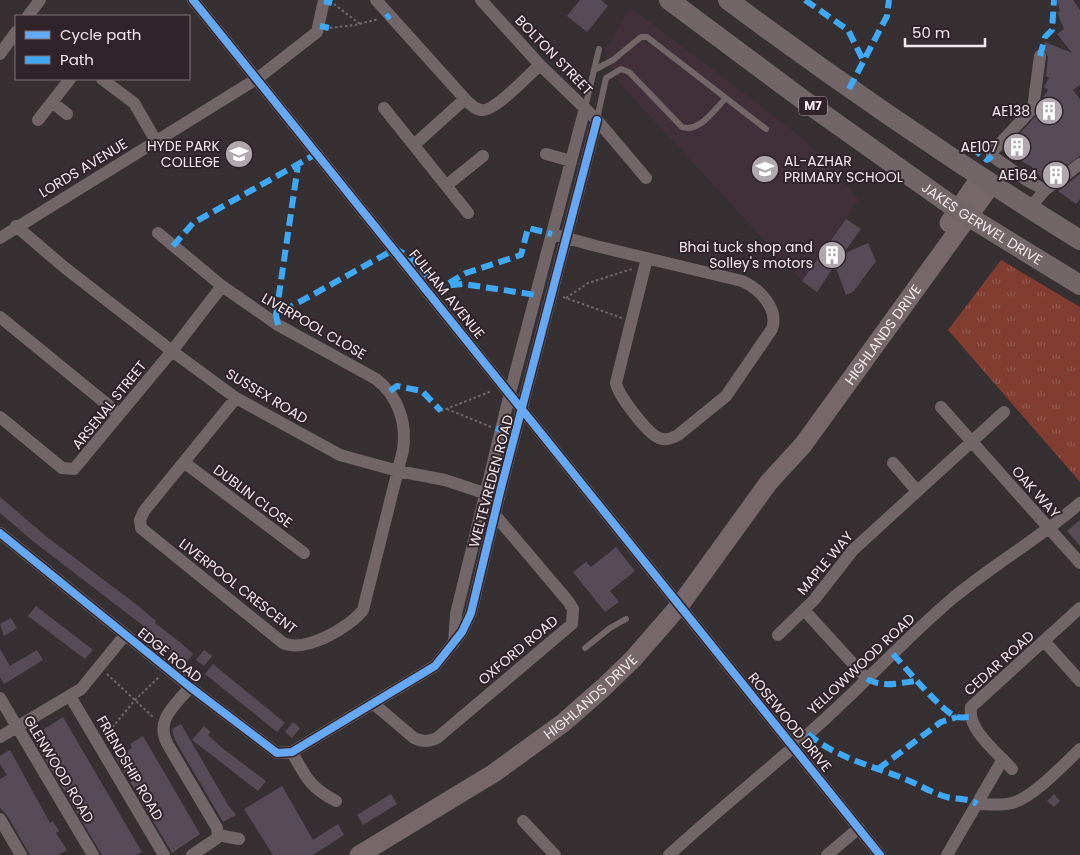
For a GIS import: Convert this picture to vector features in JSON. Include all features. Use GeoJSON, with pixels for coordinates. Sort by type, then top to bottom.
{"type":"FeatureCollection","features":[{"type":"Feature","properties":{"kind":"main road","name":"JAKES GERWEL DRIVE"},"geometry":{"type":"LineString","coordinates":[[670,0],[806,102],[964,214],[1080,285]]}},
{"type":"Feature","properties":{"kind":"main road","name":"M7"},"geometry":{"type":"LineString","coordinates":[[728,0],[832,77],[986,182],[1080,240]]}},
{"type":"Feature","properties":{"kind":"main road","name":"HIGHLANDS DRIVE"},"geometry":{"type":"LineString","coordinates":[[359,855],[466,791],[562,723],[633,659],[680,605],[769,482],[802,446],[986,182]]}},
{"type":"Feature","properties":{"kind":"main road","name":"HIGHLANDS DRIVE"},"geometry":{"type":"LineString","coordinates":[[769,482],[775,464],[964,214]]}},
{"type":"Feature","properties":{"kind":"street","name":"FULHAM AVENUE"},"geometry":{"type":"LineString","coordinates":[[193,0],[258,78],[680,605]]}},
{"type":"Feature","properties":{"kind":"street"},"geometry":{"type":"LineString","coordinates":[[376,0],[465,99],[477,109],[491,109],[540,65]]}},
{"type":"Feature","properties":{"kind":"street","name":"BOLTON STREET"},"geometry":{"type":"LineString","coordinates":[[481,0],[540,65],[597,120],[646,178]]}},
{"type":"Feature","properties":{"kind":"street","name":"LORDS AVENUE"},"geometry":{"type":"LineString","coordinates":[[0,238],[16,226],[258,78],[317,32],[328,1]]}},
{"type":"Feature","properties":{"kind":"street"},"geometry":{"type":"LineString","coordinates":[[28,15],[35,2]]}},
{"type":"Feature","properties":{"kind":"street"},"geometry":{"type":"LineString","coordinates":[[0,54],[15,33]]}},
{"type":"Feature","properties":{"kind":"street"},"geometry":{"type":"LineString","coordinates":[[1040,56],[1033,108],[992,152],[992,156],[1028,182],[1045,190]]}},
{"type":"Feature","properties":{"kind":"street"},"geometry":{"type":"LineString","coordinates":[[38,120],[69,80]]}},
{"type":"Feature","properties":{"kind":"street"},"geometry":{"type":"LineString","coordinates":[[103,80],[134,103],[156,141]]}},
{"type":"Feature","properties":{"kind":"street"},"geometry":{"type":"LineString","coordinates":[[415,144],[465,99]]}},
{"type":"Feature","properties":{"kind":"street"},"geometry":{"type":"LineString","coordinates":[[52,102],[67,114]]}},
{"type":"Feature","properties":{"kind":"street"},"geometry":{"type":"LineString","coordinates":[[384,108],[415,144],[468,213]]}},
{"type":"Feature","properties":{"kind":"street","name":"WELTEVREDEN ROAD"},"geometry":{"type":"LineString","coordinates":[[454,643],[456,614],[481,511],[585,108]]}},
{"type":"Feature","properties":{"kind":"street","name":"WELTEVREDEN ROAD"},"geometry":{"type":"LineString","coordinates":[[292,752],[435,666],[462,632],[471,613],[565,238],[597,120]]}},
{"type":"Feature","properties":{"kind":"street"},"geometry":{"type":"LineString","coordinates":[[546,154],[571,161]]}},
{"type":"Feature","properties":{"kind":"street"},"geometry":{"type":"LineString","coordinates":[[446,185],[483,156]]}},
{"type":"Feature","properties":{"kind":"street"},"geometry":{"type":"LineString","coordinates":[[1029,209],[1045,190],[1080,164]]}},
{"type":"Feature","properties":{"kind":"street","name":"SUSSEX ROAD"},"geometry":{"type":"LineString","coordinates":[[16,226],[64,267],[236,398],[340,455],[398,471],[445,480],[499,498]]}},
{"type":"Feature","properties":{"kind":"street","name":"LIVERPOOL CLOSE"},"geometry":{"type":"LineString","coordinates":[[158,233],[222,286],[278,325],[344,360],[376,379],[390,391],[405,428],[398,471]]}},
{"type":"Feature","properties":{"kind":"street"},"geometry":{"type":"LineString","coordinates":[[552,234],[645,264],[749,284],[770,305],[775,318],[774,324],[726,396],[678,435],[664,439],[651,433],[622,398],[616,386],[616,374],[645,264]]}},
{"type":"Feature","properties":{"kind":"street","name":"ARSENAL STREET"},"geometry":{"type":"LineString","coordinates":[[0,417],[68,470],[79,465],[172,351],[222,286]]}},
{"type":"Feature","properties":{"kind":"street"},"geometry":{"type":"LineString","coordinates":[[0,317],[119,414]]}},
{"type":"Feature","properties":{"kind":"street","name":"LIVERPOOL CRESCENT"},"geometry":{"type":"LineString","coordinates":[[236,398],[144,511],[140,520],[141,528],[284,643],[297,647],[305,646],[352,622],[363,610],[398,471]]}},
{"type":"Feature","properties":{"kind":"street","name":"OAK WAY"},"geometry":{"type":"LineString","coordinates":[[940,408],[1080,563]]}},
{"type":"Feature","properties":{"kind":"street","name":"MAPLE WAY"},"geometry":{"type":"LineString","coordinates":[[778,635],[804,610],[853,550],[1004,412]]}},
{"type":"Feature","properties":{"kind":"street","name":"DUBLIN CLOSE"},"geometry":{"type":"LineString","coordinates":[[184,463],[304,553]]}},
{"type":"Feature","properties":{"kind":"street"},"geometry":{"type":"LineString","coordinates":[[893,463],[917,491]]}},
{"type":"Feature","properties":{"kind":"street","name":"YELLOWWOOD ROAD"},"geometry":{"type":"LineString","coordinates":[[669,855],[743,788],[793,747],[970,584],[1050,529],[1080,503]]}},
{"type":"Feature","properties":{"kind":"street"},"geometry":{"type":"LineString","coordinates":[[481,511],[495,515]]}},
{"type":"Feature","properties":{"kind":"street","name":"OXFORD ROAD"},"geometry":{"type":"LineString","coordinates":[[374,704],[421,742],[437,738],[572,624],[572,609],[568,601],[495,515]]}},
{"type":"Feature","properties":{"kind":"street","name":"EDGE ROAD"},"geometry":{"type":"LineString","coordinates":[[0,533],[269,749],[277,753],[292,752]]}},
{"type":"Feature","properties":{"kind":"street","name":"ROSEWOOD DRIVE"},"geometry":{"type":"LineString","coordinates":[[680,605],[880,855]]}},
{"type":"Feature","properties":{"kind":"street","name":"CEDAR ROAD"},"geometry":{"type":"LineString","coordinates":[[976,804],[1007,764],[974,727],[969,717],[971,707],[1045,642],[1080,608]]}},
{"type":"Feature","properties":{"kind":"street"},"geometry":{"type":"LineString","coordinates":[[804,610],[867,679]]}},
{"type":"Feature","properties":{"kind":"street"},"geometry":{"type":"LineString","coordinates":[[0,737],[86,685],[125,635]]}},
{"type":"Feature","properties":{"kind":"street"},"geometry":{"type":"LineString","coordinates":[[1045,642],[1080,681]]}},
{"type":"Feature","properties":{"kind":"street"},"geometry":{"type":"LineString","coordinates":[[190,687],[162,725],[164,737],[217,828],[218,836],[212,843],[192,855]]}},
{"type":"Feature","properties":{"kind":"street","name":"FRIENDSHIP ROAD"},"geometry":{"type":"LineString","coordinates":[[70,696],[164,855]]}},
{"type":"Feature","properties":{"kind":"street","name":"GLENWOOD ROAD"},"geometry":{"type":"LineString","coordinates":[[0,698],[93,855]]}},
{"type":"Feature","properties":{"kind":"street"},"geometry":{"type":"LineString","coordinates":[[947,855],[976,804],[1004,805],[1014,803],[1033,791],[1080,749]]}},
{"type":"Feature","properties":{"kind":"street"},"geometry":{"type":"LineString","coordinates":[[292,752],[308,782],[323,794],[336,800]]}},
{"type":"Feature","properties":{"kind":"street"},"geometry":{"type":"LineString","coordinates":[[0,818],[22,855]]}},
{"type":"Feature","properties":{"kind":"street"},"geometry":{"type":"LineString","coordinates":[[523,821],[555,855]]}},
{"type":"Feature","properties":{"kind":"street"},"geometry":{"type":"LineString","coordinates":[[827,855],[859,828]]}},
{"type":"Feature","properties":{"kind":"street"},"geometry":{"type":"LineString","coordinates":[[218,836],[239,839]]}},
{"type":"Feature","properties":{"kind":"lane"},"geometry":{"type":"LineString","coordinates":[[594,70],[613,60],[639,38],[644,37],[766,129]]}},
{"type":"Feature","properties":{"kind":"lane"},"geometry":{"type":"LineString","coordinates":[[585,108],[599,49]]}},
{"type":"Feature","properties":{"kind":"lane"},"geometry":{"type":"LineString","coordinates":[[597,120],[606,78],[621,70],[629,72],[682,127],[686,128],[701,123],[725,99]]}},
{"type":"Feature","properties":{"kind":"lane"},"geometry":{"type":"LineString","coordinates":[[586,648],[610,628],[626,619]]}},
{"type":"Feature","properties":{"kind":"path"},"geometry":{"type":"LineString","coordinates":[[328,1],[360,24]]}},
{"type":"Feature","properties":{"kind":"path"},"geometry":{"type":"LineString","coordinates":[[329,28],[386,18]]}},
{"type":"Feature","properties":{"kind":"path"},"geometry":{"type":"LineString","coordinates":[[566,298],[588,283],[645,264]]}},
{"type":"Feature","properties":{"kind":"path"},"geometry":{"type":"LineString","coordinates":[[552,293],[630,321]]}},
{"type":"Feature","properties":{"kind":"path"},"geometry":{"type":"LineString","coordinates":[[441,411],[492,391]]}},
{"type":"Feature","properties":{"kind":"path"},"geometry":{"type":"LineString","coordinates":[[447,409],[496,428]]}},
{"type":"Feature","properties":{"kind":"path"},"geometry":{"type":"LineString","coordinates":[[100,667],[162,725]]}},
{"type":"Feature","properties":{"kind":"path"},"geometry":{"type":"LineString","coordinates":[[97,742],[135,700],[167,669]]}},
{"type":"Feature","properties":{"kind":"shaded area","name":"AL-AZHAR PRIMARY SCHOOL"},"geometry":{"type":"Polygon","coordinates":[[[630,7],[804,139],[859,199],[802,281],[621,85],[603,48],[611,42],[630,7]]]}},
{"type":"Feature","properties":{"kind":"green space"},"geometry":{"type":"Polygon","coordinates":[[[1001,260],[1080,307],[1080,482],[948,330],[1001,260]]]}},
{"type":"Feature","properties":{"kind":"building"},"geometry":{"type":"Polygon","coordinates":[[[580,0],[601,0],[608,6],[587,32],[567,16],[580,0]]]}},
{"type":"Feature","properties":{"kind":"building"},"geometry":{"type":"Polygon","coordinates":[[[1057,0],[1073,0],[1080,10],[1080,85],[1073,90],[1080,99],[1080,156],[1048,178],[1045,174],[1041,178],[1031,166],[1003,152],[1041,110],[1043,97],[1048,90],[1044,87],[1049,78],[1046,76],[1048,57],[1044,49],[1045,42],[1072,53],[1057,34],[1064,29],[1057,12],[1060,11],[1057,0]]]}},
{"type":"Feature","properties":{"kind":"building"},"geometry":{"type":"Polygon","coordinates":[[[1080,174],[1080,199],[1076,204],[1058,191],[1080,174]]]}},
{"type":"Feature","properties":{"kind":"building"},"geometry":{"type":"Polygon","coordinates":[[[846,219],[861,229],[843,254],[868,243],[876,261],[853,292],[846,295],[835,265],[817,292],[802,281],[846,219]]]}},
{"type":"Feature","properties":{"kind":"building"},"geometry":{"type":"Polygon","coordinates":[[[0,497],[47,537],[137,605],[156,621],[155,623],[181,643],[193,654],[185,664],[152,637],[153,635],[141,624],[34,542],[0,513],[0,497]]]}},
{"type":"Feature","properties":{"kind":"building"},"geometry":{"type":"Polygon","coordinates":[[[1080,520],[1080,546],[1067,531],[1080,520]]]}},
{"type":"Feature","properties":{"kind":"building"},"geometry":{"type":"Polygon","coordinates":[[[616,547],[635,571],[610,591],[619,602],[605,612],[573,572],[586,562],[591,567],[616,547]]]}},
{"type":"Feature","properties":{"kind":"building"},"geometry":{"type":"Polygon","coordinates":[[[36,606],[93,650],[85,659],[28,616],[36,606]]]}},
{"type":"Feature","properties":{"kind":"building"},"geometry":{"type":"Polygon","coordinates":[[[11,618],[17,628],[4,636],[0,624],[11,618]]]}},
{"type":"Feature","properties":{"kind":"building"},"geometry":{"type":"Polygon","coordinates":[[[0,649],[10,666],[37,650],[43,660],[4,684],[0,677],[0,649]]]}},
{"type":"Feature","properties":{"kind":"building"},"geometry":{"type":"Polygon","coordinates":[[[204,650],[212,656],[204,666],[196,660],[204,650]]]}},
{"type":"Feature","properties":{"kind":"building"},"geometry":{"type":"Polygon","coordinates":[[[213,664],[285,723],[277,732],[205,674],[213,664]]]}},
{"type":"Feature","properties":{"kind":"building"},"geometry":{"type":"Polygon","coordinates":[[[63,717],[142,852],[136,855],[102,855],[32,737],[63,717]]]}},
{"type":"Feature","properties":{"kind":"building"},"geometry":{"type":"Polygon","coordinates":[[[293,722],[300,728],[292,738],[285,732],[293,722]]]}},
{"type":"Feature","properties":{"kind":"building"},"geometry":{"type":"Polygon","coordinates":[[[181,724],[228,805],[236,815],[223,822],[175,740],[172,729],[181,724]]]}},
{"type":"Feature","properties":{"kind":"building"},"geometry":{"type":"Polygon","coordinates":[[[204,726],[211,732],[208,735],[221,747],[266,781],[258,791],[192,740],[204,726]]]}},
{"type":"Feature","properties":{"kind":"building"},"geometry":{"type":"Polygon","coordinates":[[[143,736],[200,834],[172,853],[116,758],[132,748],[130,744],[143,736]]]}},
{"type":"Feature","properties":{"kind":"building"},"geometry":{"type":"Polygon","coordinates":[[[10,750],[50,823],[53,821],[59,831],[56,833],[67,850],[58,855],[30,855],[7,815],[0,808],[0,779],[7,775],[0,764],[0,756],[10,750]]]}},
{"type":"Feature","properties":{"kind":"building"},"geometry":{"type":"Polygon","coordinates":[[[282,786],[313,840],[338,824],[344,835],[313,855],[273,855],[244,809],[282,786]]]}},
{"type":"Feature","properties":{"kind":"building"},"geometry":{"type":"Polygon","coordinates":[[[391,794],[397,804],[363,825],[357,815],[391,794]]]}},
{"type":"Feature","properties":{"kind":"building"},"geometry":{"type":"Polygon","coordinates":[[[1054,794],[1060,801],[1054,807],[1047,801],[1054,794]]]}},
{"type":"Feature","properties":{"kind":"marked path"},"geometry":{"type":"LineString","coordinates":[[805,0],[848,30],[864,62]]}},
{"type":"Feature","properties":{"kind":"marked path"},"geometry":{"type":"LineString","coordinates":[[849,89],[887,16],[889,0]]}},
{"type":"Feature","properties":{"kind":"marked path"},"geometry":{"type":"LineString","coordinates":[[1040,56],[1045,37],[1052,30],[1054,0]]}},
{"type":"Feature","properties":{"kind":"marked path"},"geometry":{"type":"LineString","coordinates":[[324,1],[332,3]]}},
{"type":"Feature","properties":{"kind":"marked path"},"geometry":{"type":"LineString","coordinates":[[386,18],[390,15]]}},
{"type":"Feature","properties":{"kind":"marked path"},"geometry":{"type":"LineString","coordinates":[[320,26],[329,28]]}},
{"type":"Feature","properties":{"kind":"marked path"},"geometry":{"type":"LineString","coordinates":[[971,147],[987,160],[992,156]]}},
{"type":"Feature","properties":{"kind":"marked path"},"geometry":{"type":"LineString","coordinates":[[173,246],[193,223],[318,153]]}},
{"type":"Feature","properties":{"kind":"marked path"},"geometry":{"type":"LineString","coordinates":[[276,315],[298,165]]}},
{"type":"Feature","properties":{"kind":"marked path"},"geometry":{"type":"LineString","coordinates":[[449,283],[466,273],[521,255],[528,228],[552,234]]}},
{"type":"Feature","properties":{"kind":"marked path"},"geometry":{"type":"LineString","coordinates":[[278,325],[276,315],[395,249],[411,257],[432,282],[442,286],[463,284],[536,295]]}},
{"type":"Feature","properties":{"kind":"marked path"},"geometry":{"type":"LineString","coordinates":[[390,391],[397,386],[422,391],[441,411]]}},
{"type":"Feature","properties":{"kind":"marked path"},"geometry":{"type":"LineString","coordinates":[[496,428],[501,430]]}},
{"type":"Feature","properties":{"kind":"marked path"},"geometry":{"type":"LineString","coordinates":[[893,654],[942,707],[957,717],[969,717]]}},
{"type":"Feature","properties":{"kind":"marked path"},"geometry":{"type":"LineString","coordinates":[[867,679],[885,684],[916,681]]}},
{"type":"Feature","properties":{"kind":"marked path"},"geometry":{"type":"LineString","coordinates":[[878,769],[941,722],[957,717]]}},
{"type":"Feature","properties":{"kind":"marked path"},"geometry":{"type":"LineString","coordinates":[[808,734],[830,749],[854,760],[905,779],[938,794],[969,800],[977,804]]}},
{"type":"Feature","properties":{"kind":"cycle path"},"geometry":{"type":"LineString","coordinates":[[193,0],[880,855]]}},
{"type":"Feature","properties":{"kind":"cycle path"},"geometry":{"type":"LineString","coordinates":[[0,533],[190,687],[277,753],[292,752],[435,666],[462,632],[471,613],[501,488],[597,120]]}},
{"type":"Feature","properties":{"kind":"place","name":"AE138"},"geometry":{"type":"Point","coordinates":[1049,111]}},
{"type":"Feature","properties":{"kind":"place","name":"AE107"},"geometry":{"type":"Point","coordinates":[1017,147]}},
{"type":"Feature","properties":{"kind":"place","name":"HYDE PARK COLLEGE"},"geometry":{"type":"Point","coordinates":[239,154]}},
{"type":"Feature","properties":{"kind":"place","name":"AL-AZHAR PRIMARY SCHOOL"},"geometry":{"type":"Point","coordinates":[765,169]}},
{"type":"Feature","properties":{"kind":"place","name":"AE164"},"geometry":{"type":"Point","coordinates":[1056,175]}},
{"type":"Feature","properties":{"kind":"place","name":"Bhai tuck shop and Solley's motors"},"geometry":{"type":"Point","coordinates":[832,255]}}]}
